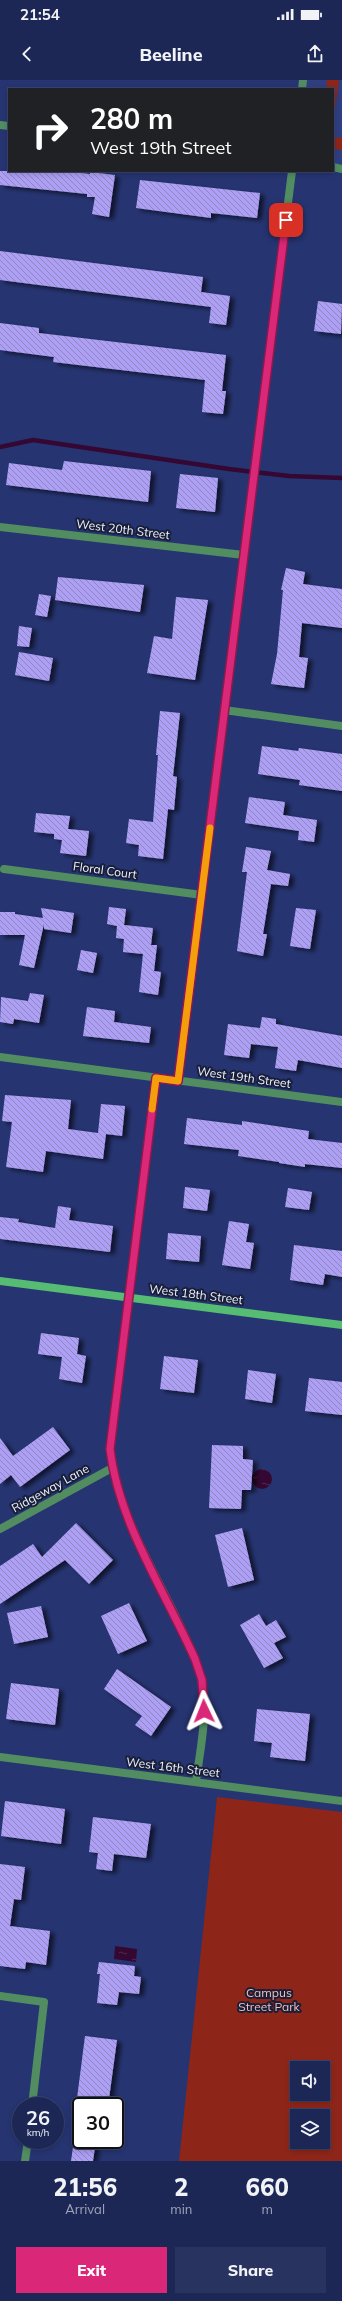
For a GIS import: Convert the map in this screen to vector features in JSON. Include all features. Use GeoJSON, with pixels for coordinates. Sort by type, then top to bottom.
{"type":"FeatureCollection","features":[{"type":"Feature","properties":{"kind":"main road","name":"West 18th Street"},"geometry":{"type":"LineString","coordinates":[[0,1281],[342,1325]]}},
{"type":"Feature","properties":{"kind":"street"},"geometry":{"type":"LineString","coordinates":[[178,1081],[292,172]]}},
{"type":"Feature","properties":{"kind":"street","name":"West 20th Street"},"geometry":{"type":"LineString","coordinates":[[0,527],[244,555]]}},
{"type":"Feature","properties":{"kind":"street"},"geometry":{"type":"LineString","coordinates":[[224,710],[342,726]]}},
{"type":"Feature","properties":{"kind":"street","name":"Floral Court"},"geometry":{"type":"LineString","coordinates":[[4,869],[202,895]]}},
{"type":"Feature","properties":{"kind":"street","name":"West 19th Street"},"geometry":{"type":"LineString","coordinates":[[0,1057],[342,1102]]}},
{"type":"Feature","properties":{"kind":"street"},"geometry":{"type":"LineString","coordinates":[[156,1078],[110,1449],[112,1468],[128,1520],[188,1643],[202,1680],[204,1700],[203,1723],[196,1782]]}},
{"type":"Feature","properties":{"kind":"street","name":"Ridgeway Lane"},"geometry":{"type":"LineString","coordinates":[[0,1529],[112,1468]]}},
{"type":"Feature","properties":{"kind":"street","name":"West 16th Street"},"geometry":{"type":"LineString","coordinates":[[0,1757],[342,1801]]}},
{"type":"Feature","properties":{"kind":"street"},"geometry":{"type":"LineString","coordinates":[[0,1996],[44,2002],[33,2097]]}},
{"type":"Feature","properties":{"kind":"street"},"geometry":{"type":"LineString","coordinates":[[25,2161],[27,2149]]}},
{"type":"Feature","properties":{"kind":"shaded area"},"geometry":{"type":"Polygon","coordinates":[[[303,80],[342,80],[342,169],[334,167],[334,88],[302,88],[303,80]]]}},
{"type":"Feature","properties":{"kind":"green space"},"geometry":{"type":"Polygon","coordinates":[[[327,80],[339,80],[334,118],[334,88],[326,88],[327,80]]]}},
{"type":"Feature","properties":{"kind":"green space"},"geometry":{"type":"Polygon","coordinates":[[[334,137],[342,138],[342,150],[334,149],[334,137]]]}},
{"type":"Feature","properties":{"kind":"green space","name":"Campus Street Park"},"geometry":{"type":"Polygon","coordinates":[[[217,1797],[342,1812],[342,2161],[179,2161],[217,1797]]]}},
{"type":"Feature","properties":{"kind":"water"},"geometry":{"type":"Polygon","coordinates":[[[258,1469],[266,1469],[272,1475],[272,1483],[266,1489],[258,1489],[252,1483],[252,1475],[258,1469]]]}},
{"type":"Feature","properties":{"kind":"water"},"geometry":{"type":"Polygon","coordinates":[[[115,1946],[137,1949],[136,1962],[114,1959],[115,1946]]]}},
{"type":"Feature","properties":{"kind":"building"},"geometry":{"type":"Polygon","coordinates":[[[0,171],[73,172],[90,174],[90,172],[115,175],[109,217],[92,214],[95,197],[87,197],[87,194],[0,185],[0,171]]]}},
{"type":"Feature","properties":{"kind":"building"},"geometry":{"type":"Polygon","coordinates":[[[140,180],[260,193],[257,218],[211,213],[211,218],[136,208],[140,180]]]}},
{"type":"Feature","properties":{"kind":"building"},"geometry":{"type":"Polygon","coordinates":[[[0,251],[203,277],[201,292],[230,296],[226,325],[209,323],[211,307],[0,280],[0,251]]]}},
{"type":"Feature","properties":{"kind":"building"},"geometry":{"type":"Polygon","coordinates":[[[318,301],[342,304],[341,334],[314,331],[318,301]]]}},
{"type":"Feature","properties":{"kind":"building"},"geometry":{"type":"Polygon","coordinates":[[[0,323],[39,328],[39,333],[226,355],[222,391],[226,391],[223,414],[202,412],[205,380],[53,362],[54,357],[0,350],[0,323]]]}},
{"type":"Feature","properties":{"kind":"building"},"geometry":{"type":"Polygon","coordinates":[[[64,461],[151,471],[148,502],[6,485],[9,463],[62,470],[64,461]]]}},
{"type":"Feature","properties":{"kind":"building"},"geometry":{"type":"Polygon","coordinates":[[[180,474],[218,478],[215,512],[176,508],[180,474]]]}},
{"type":"Feature","properties":{"kind":"building"},"geometry":{"type":"Polygon","coordinates":[[[286,568],[305,572],[303,584],[342,589],[342,628],[302,623],[299,657],[308,658],[304,688],[271,684],[277,654],[283,590],[281,590],[286,568]]]}},
{"type":"Feature","properties":{"kind":"building"},"geometry":{"type":"Polygon","coordinates":[[[58,577],[144,585],[140,612],[55,600],[58,577]]]}},
{"type":"Feature","properties":{"kind":"building"},"geometry":{"type":"Polygon","coordinates":[[[39,594],[51,596],[47,617],[35,615],[39,594]]]}},
{"type":"Feature","properties":{"kind":"building"},"geometry":{"type":"Polygon","coordinates":[[[176,597],[208,600],[195,680],[147,673],[154,636],[172,639],[176,597]]]}},
{"type":"Feature","properties":{"kind":"building"},"geometry":{"type":"Polygon","coordinates":[[[19,626],[32,628],[29,647],[17,646],[19,626]]]}},
{"type":"Feature","properties":{"kind":"building"},"geometry":{"type":"Polygon","coordinates":[[[19,652],[53,658],[49,681],[15,675],[19,652]]]}},
{"type":"Feature","properties":{"kind":"building"},"geometry":{"type":"Polygon","coordinates":[[[160,711],[180,713],[173,776],[177,777],[174,810],[168,809],[163,859],[138,856],[139,845],[126,843],[129,819],[153,822],[158,755],[156,755],[160,711]]]}},
{"type":"Feature","properties":{"kind":"building"},"geometry":{"type":"Polygon","coordinates":[[[262,746],[298,751],[299,748],[342,754],[342,791],[299,785],[300,780],[258,774],[262,746]]]}},
{"type":"Feature","properties":{"kind":"building"},"geometry":{"type":"Polygon","coordinates":[[[249,797],[285,802],[283,815],[317,820],[314,842],[298,840],[299,831],[245,823],[249,797]]]}},
{"type":"Feature","properties":{"kind":"building"},"geometry":{"type":"Polygon","coordinates":[[[36,813],[70,816],[68,829],[89,831],[86,856],[60,853],[62,840],[54,839],[54,834],[34,832],[36,813]]]}},
{"type":"Feature","properties":{"kind":"building"},"geometry":{"type":"Polygon","coordinates":[[[246,847],[271,851],[267,870],[290,874],[288,886],[271,884],[263,934],[267,934],[263,956],[237,951],[247,872],[242,872],[246,847]]]}},
{"type":"Feature","properties":{"kind":"building"},"geometry":{"type":"Polygon","coordinates":[[[109,907],[126,909],[124,925],[153,928],[151,945],[157,945],[154,971],[161,972],[158,995],[139,992],[143,954],[123,952],[124,939],[116,938],[117,926],[107,924],[109,907]]]}},
{"type":"Feature","properties":{"kind":"building"},"geometry":{"type":"Polygon","coordinates":[[[41,908],[74,913],[71,933],[44,929],[44,924],[34,968],[19,965],[25,935],[0,935],[0,912],[15,912],[15,914],[43,918],[41,908]]]}},
{"type":"Feature","properties":{"kind":"building"},"geometry":{"type":"Polygon","coordinates":[[[296,908],[316,910],[310,949],[290,946],[296,908]]]}},
{"type":"Feature","properties":{"kind":"building"},"geometry":{"type":"Polygon","coordinates":[[[81,950],[97,953],[93,973],[77,970],[81,950]]]}},
{"type":"Feature","properties":{"kind":"building"},"geometry":{"type":"Polygon","coordinates":[[[30,993],[44,995],[39,1023],[14,1019],[13,1024],[0,1022],[1,997],[28,1001],[30,993]]]}},
{"type":"Feature","properties":{"kind":"building"},"geometry":{"type":"Polygon","coordinates":[[[87,1007],[115,1011],[114,1022],[151,1027],[149,1043],[83,1036],[87,1007]]]}},
{"type":"Feature","properties":{"kind":"building"},"geometry":{"type":"Polygon","coordinates":[[[262,1017],[276,1019],[276,1024],[342,1036],[342,1068],[298,1060],[296,1071],[275,1068],[278,1047],[251,1044],[249,1058],[224,1055],[228,1024],[260,1028],[262,1017]]]}},
{"type":"Feature","properties":{"kind":"building"},"geometry":{"type":"Polygon","coordinates":[[[5,1095],[71,1100],[68,1129],[98,1133],[101,1104],[125,1106],[122,1136],[106,1134],[103,1159],[46,1151],[43,1172],[6,1167],[12,1122],[2,1121],[5,1095]]]}},
{"type":"Feature","properties":{"kind":"building"},"geometry":{"type":"Polygon","coordinates":[[[187,1118],[242,1125],[242,1121],[309,1131],[308,1139],[342,1143],[342,1168],[305,1164],[305,1167],[238,1156],[239,1150],[184,1144],[187,1118]]]}},
{"type":"Feature","properties":{"kind":"building"},"geometry":{"type":"Polygon","coordinates":[[[185,1187],[210,1190],[207,1211],[183,1208],[185,1187]]]}},
{"type":"Feature","properties":{"kind":"building"},"geometry":{"type":"Polygon","coordinates":[[[288,1188],[312,1192],[309,1210],[285,1207],[288,1188]]]}},
{"type":"Feature","properties":{"kind":"building"},"geometry":{"type":"Polygon","coordinates":[[[58,1206],[71,1208],[69,1220],[113,1226],[110,1252],[0,1239],[0,1217],[19,1219],[18,1222],[55,1228],[58,1206]]]}},
{"type":"Feature","properties":{"kind":"building"},"geometry":{"type":"Polygon","coordinates":[[[229,1221],[249,1224],[246,1242],[254,1243],[250,1269],[222,1265],[229,1221]]]}},
{"type":"Feature","properties":{"kind":"building"},"geometry":{"type":"Polygon","coordinates":[[[168,1233],[201,1236],[199,1262],[166,1259],[168,1233]]]}},
{"type":"Feature","properties":{"kind":"building"},"geometry":{"type":"Polygon","coordinates":[[[294,1245],[342,1251],[342,1277],[325,1274],[323,1285],[290,1280],[294,1245]]]}},
{"type":"Feature","properties":{"kind":"building"},"geometry":{"type":"Polygon","coordinates":[[[41,1333],[79,1338],[77,1354],[86,1356],[82,1383],[59,1379],[62,1357],[38,1354],[41,1333]]]}},
{"type":"Feature","properties":{"kind":"building"},"geometry":{"type":"Polygon","coordinates":[[[164,1356],[198,1360],[194,1393],[160,1389],[164,1356]]]}},
{"type":"Feature","properties":{"kind":"building"},"geometry":{"type":"Polygon","coordinates":[[[248,1370],[276,1374],[272,1403],[245,1399],[248,1370]]]}},
{"type":"Feature","properties":{"kind":"building"},"geometry":{"type":"Polygon","coordinates":[[[309,1378],[342,1382],[342,1415],[305,1411],[309,1378]]]}},
{"type":"Feature","properties":{"kind":"building"},"geometry":{"type":"Polygon","coordinates":[[[53,1427],[70,1450],[20,1487],[11,1475],[0,1484],[0,1438],[13,1456],[53,1427]]]}},
{"type":"Feature","properties":{"kind":"building"},"geometry":{"type":"Polygon","coordinates":[[[212,1445],[243,1446],[243,1459],[253,1460],[251,1490],[242,1490],[241,1509],[209,1508],[212,1445]]]}},
{"type":"Feature","properties":{"kind":"building"},"geometry":{"type":"Polygon","coordinates":[[[76,1523],[113,1560],[89,1584],[65,1560],[0,1604],[0,1566],[33,1544],[42,1557],[76,1523]]]}},
{"type":"Feature","properties":{"kind":"building"},"geometry":{"type":"Polygon","coordinates":[[[242,1528],[254,1580],[228,1587],[215,1535],[242,1528]]]}},
{"type":"Feature","properties":{"kind":"building"},"geometry":{"type":"Polygon","coordinates":[[[129,1603],[147,1641],[118,1654],[101,1616],[129,1603]]]}},
{"type":"Feature","properties":{"kind":"building"},"geometry":{"type":"Polygon","coordinates":[[[41,1606],[48,1637],[14,1644],[7,1613],[41,1606]]]}},
{"type":"Feature","properties":{"kind":"building"},"geometry":{"type":"Polygon","coordinates":[[[259,1614],[266,1626],[276,1620],[286,1637],[274,1643],[283,1658],[264,1668],[240,1625],[259,1614]]]}},
{"type":"Feature","properties":{"kind":"building"},"geometry":{"type":"Polygon","coordinates":[[[117,1669],[171,1707],[151,1736],[135,1725],[142,1716],[104,1689],[117,1669]]]}},
{"type":"Feature","properties":{"kind":"building"},"geometry":{"type":"Polygon","coordinates":[[[11,1683],[59,1689],[55,1725],[6,1719],[11,1683]]]}},
{"type":"Feature","properties":{"kind":"building"},"geometry":{"type":"Polygon","coordinates":[[[257,1709],[310,1714],[305,1761],[270,1757],[272,1743],[254,1741],[257,1709]]]}},
{"type":"Feature","properties":{"kind":"building"},"geometry":{"type":"Polygon","coordinates":[[[5,1801],[65,1809],[61,1844],[1,1836],[5,1801]]]}},
{"type":"Feature","properties":{"kind":"building"},"geometry":{"type":"Polygon","coordinates":[[[93,1817],[151,1824],[146,1858],[114,1854],[112,1871],[96,1869],[98,1853],[89,1852],[93,1817]]]}},
{"type":"Feature","properties":{"kind":"building"},"geometry":{"type":"Polygon","coordinates":[[[0,1864],[25,1867],[21,1900],[14,1899],[10,1926],[50,1931],[46,1965],[26,1962],[25,1969],[0,1966],[0,1864]]]}},
{"type":"Feature","properties":{"kind":"building"},"geometry":{"type":"Polygon","coordinates":[[[99,1962],[135,1966],[134,1976],[141,1977],[139,1994],[119,1992],[117,2005],[97,2003],[100,1974],[97,1974],[99,1962]]]}},
{"type":"Feature","properties":{"kind":"building"},"geometry":{"type":"Polygon","coordinates":[[[85,2036],[117,2040],[109,2097],[77,2097],[85,2036]]]}},
{"type":"Feature","properties":{"kind":"building"},"geometry":{"type":"Polygon","coordinates":[[[73,2149],[95,2149],[93,2161],[71,2161],[73,2149]]]}},
{"type":"Feature","properties":{"kind":"waterway"},"geometry":{"type":"LineString","coordinates":[[0,447],[33,440],[229,469],[289,476],[342,478]]}},
{"type":"Feature","properties":{"kind":"slow traffic"},"geometry":{"type":"LineString","coordinates":[[152,1109],[156,1078],[178,1081],[210,828]]}},
{"type":"Feature","properties":{"kind":"route"},"geometry":{"type":"LineString","coordinates":[[204,1711],[202,1680],[195,1659],[128,1520],[112,1468],[110,1449],[156,1078],[178,1081],[286,220]]}}]}
